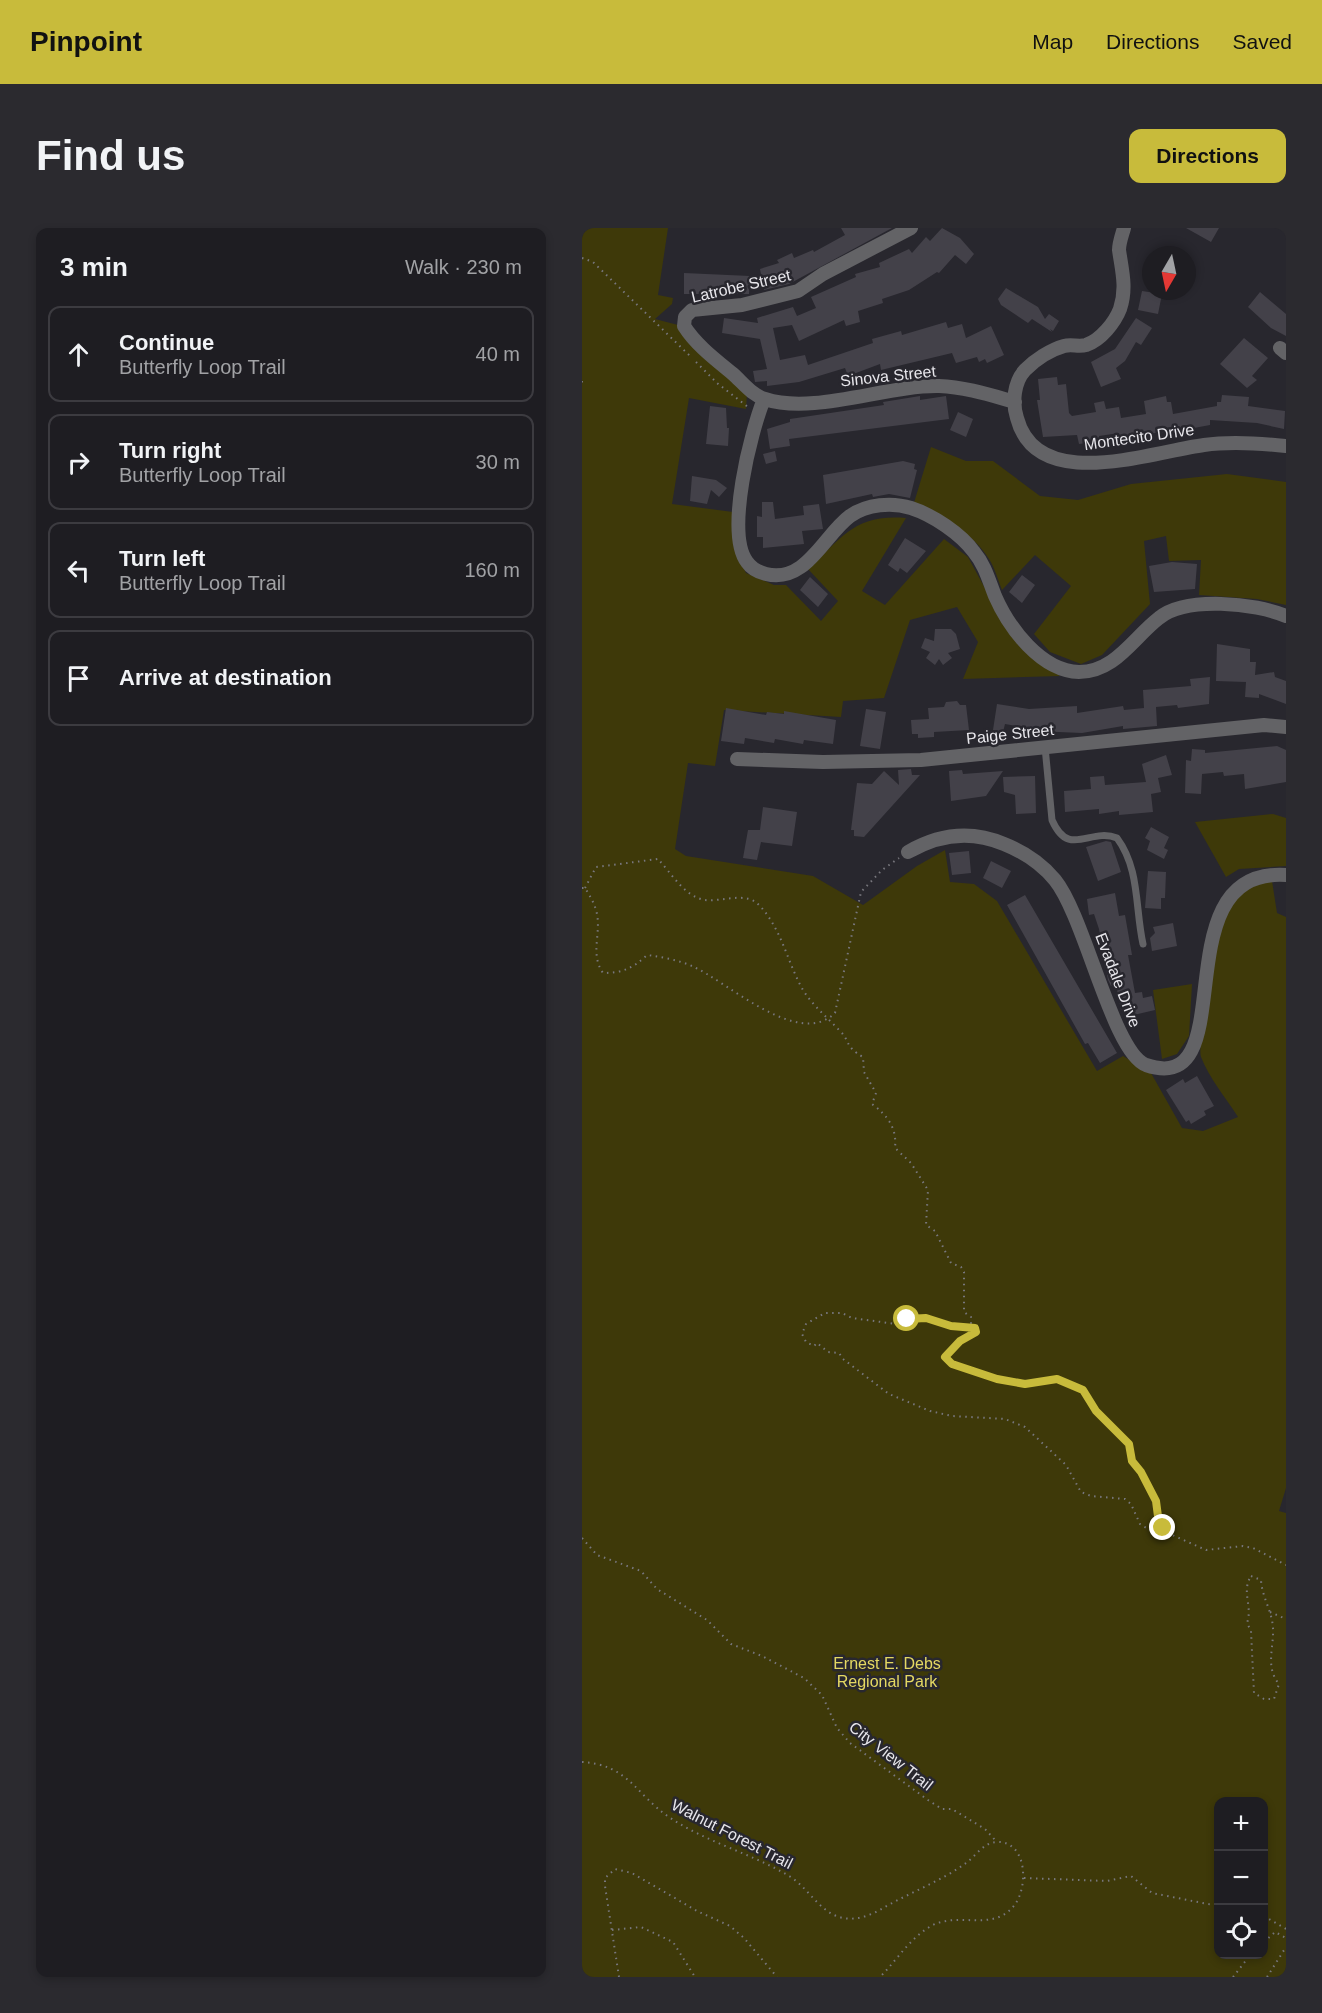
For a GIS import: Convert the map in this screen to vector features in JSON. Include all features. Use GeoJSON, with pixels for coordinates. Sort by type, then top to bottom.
{"type":"FeatureCollection","features":[{"type":"Feature","properties":{"kind":"street","name":"Latrobe Street"},"geometry":{"type":"LineString","coordinates":[[764,399],[749,390],[704,349],[684,326],[685,317],[692,310],[742,305],[798,291],[824,274],[911,228]]}},
{"type":"Feature","properties":{"kind":"street"},"geometry":{"type":"LineString","coordinates":[[1015,402],[1016,385],[1024,371],[1051,352],[1065,346],[1086,345],[1113,323],[1124,292],[1125,273],[1119,248],[1124,228]]}},
{"type":"Feature","properties":{"kind":"street","name":"Sinova Street"},"geometry":{"type":"LineString","coordinates":[[764,399],[787,404],[807,403],[905,388],[939,386],[962,388],[1015,402]]}},
{"type":"Feature","properties":{"kind":"street"},"geometry":{"type":"LineString","coordinates":[[764,399],[758,415],[742,487],[739,545],[747,563],[754,569],[774,576],[786,575],[811,558],[840,525],[861,510],[876,505],[912,508],[933,518],[965,541],[982,564],[1002,611],[1046,661],[1066,671],[1080,672],[1104,666],[1119,657],[1160,616],[1179,607],[1200,604],[1246,607],[1275,611],[1286,616]]}},
{"type":"Feature","properties":{"kind":"street","name":"Montecito Drive"},"geometry":{"type":"LineString","coordinates":[[1015,402],[1016,416],[1029,443],[1040,454],[1054,460],[1115,460],[1222,443],[1286,446]]}},
{"type":"Feature","properties":{"kind":"street","name":"Paige Street"},"geometry":{"type":"LineString","coordinates":[[737,759],[823,762],[904,761],[1264,725],[1286,727]]}},
{"type":"Feature","properties":{"kind":"street","name":"Evadale Drive"},"geometry":{"type":"LineString","coordinates":[[909,852],[941,837],[976,835],[1011,847],[1029,856],[1044,868],[1071,906],[1115,1023],[1128,1049],[1135,1059],[1161,1068],[1173,1067],[1184,1062],[1195,1044],[1209,960],[1223,904],[1244,883],[1256,876],[1286,875]]}},
{"type":"Feature","properties":{"kind":"lane"},"geometry":{"type":"LineString","coordinates":[[1045,747],[1052,820],[1055,827],[1067,839],[1077,841],[1104,836],[1117,838],[1136,880],[1137,916],[1143,944]]}},
{"type":"Feature","properties":{"kind":"path"},"geometry":{"type":"LineString","coordinates":[[582,258],[593,262],[717,383],[758,415]]}},
{"type":"Feature","properties":{"kind":"path"},"geometry":{"type":"LineString","coordinates":[[909,852],[866,885],[856,905],[835,1013],[827,1021],[812,1026],[773,1014],[691,966],[647,955],[635,966],[620,973],[603,974],[596,963],[597,916],[584,888],[596,867],[658,859],[690,894],[705,900],[742,898],[757,902],[774,925],[803,990],[827,1021],[842,1032],[849,1049],[863,1057],[864,1072],[876,1093],[872,1104],[890,1121],[896,1137],[895,1148],[911,1163],[928,1190],[926,1225],[935,1231],[951,1263],[961,1267],[964,1272],[964,1312],[971,1317],[971,1328]]}},
{"type":"Feature","properties":{"kind":"path"},"geometry":{"type":"LineString","coordinates":[[1170,1534],[1159,1524],[1156,1501],[1141,1472],[1132,1461],[1129,1444],[1096,1411],[1083,1390],[1057,1379],[1025,1384],[997,1379],[972,1372],[944,1360],[960,1341],[976,1332],[971,1328],[951,1326],[926,1318],[911,1318],[896,1324],[852,1318],[842,1313],[825,1313],[806,1324],[802,1334],[806,1342],[814,1346],[817,1343],[828,1353],[839,1353],[873,1384],[906,1402],[942,1415],[991,1417],[1025,1427],[1066,1465],[1081,1492],[1091,1496],[1125,1498],[1131,1504],[1140,1524],[1206,1550],[1233,1547],[1253,1548],[1286,1565]]}},
{"type":"Feature","properties":{"kind":"path","name":"City View Trail"},"geometry":{"type":"LineString","coordinates":[[582,1538],[597,1555],[641,1571],[657,1589],[707,1620],[731,1644],[762,1656],[804,1678],[822,1695],[837,1728],[850,1743],[928,1800],[942,1809],[952,1809],[985,1829],[997,1842],[1004,1843],[1017,1854],[1024,1878]]}},
{"type":"Feature","properties":{"kind":"path"},"geometry":{"type":"LineString","coordinates":[[1251,1576],[1261,1581],[1270,1612],[1273,1628],[1272,1676],[1279,1684],[1274,1699],[1264,1698],[1254,1693],[1251,1630],[1247,1623],[1251,1613],[1246,1595],[1246,1583],[1251,1576]]}},
{"type":"Feature","properties":{"kind":"path"},"geometry":{"type":"LineString","coordinates":[[1270,1612],[1286,1619]]}},
{"type":"Feature","properties":{"kind":"path","name":"Walnut Forest Trail"},"geometry":{"type":"LineString","coordinates":[[582,1762],[608,1766],[619,1772],[669,1818],[789,1876],[828,1911],[844,1918],[857,1919],[872,1914],[953,1871],[984,1847],[997,1842]]}},
{"type":"Feature","properties":{"kind":"path"},"geometry":{"type":"LineString","coordinates":[[619,1977],[605,1878],[615,1869],[624,1870],[730,1926],[744,1938],[777,1977]]}},
{"type":"Feature","properties":{"kind":"path"},"geometry":{"type":"LineString","coordinates":[[880,1977],[910,1942],[932,1925],[957,1920],[992,1921],[1004,1915],[1019,1898],[1024,1878],[1107,1881],[1131,1876],[1152,1893],[1214,1905]]}},
{"type":"Feature","properties":{"kind":"path"},"geometry":{"type":"LineString","coordinates":[[1268,1919],[1286,1929]]}},
{"type":"Feature","properties":{"kind":"path"},"geometry":{"type":"LineString","coordinates":[[612,1930],[640,1927],[673,1942],[695,1977]]}},
{"type":"Feature","properties":{"kind":"path"},"geometry":{"type":"LineString","coordinates":[[1268,1938],[1275,1932],[1286,1938]]}},
{"type":"Feature","properties":{"kind":"path"},"geometry":{"type":"LineString","coordinates":[[1267,1977],[1286,1947]]}},
{"type":"Feature","properties":{"kind":"path"},"geometry":{"type":"LineString","coordinates":[[1233,1977],[1247,1959]]}},
{"type":"Feature","properties":{"kind":"green space","name":"Ernest E. Debs Regional Park"},"geometry":{"type":"Polygon","coordinates":[[[582,228],[668,228],[658,295],[673,298],[672,304],[655,319],[678,325],[747,393],[746,409],[689,398],[672,504],[733,512],[734,549],[746,573],[774,585],[786,585],[821,621],[838,601],[808,569],[841,538],[861,524],[888,518],[906,518],[862,591],[885,605],[944,539],[968,557],[1006,627],[1030,654],[1060,676],[963,679],[978,642],[957,607],[910,620],[884,698],[843,701],[841,717],[724,710],[715,766],[688,763],[675,849],[686,856],[813,876],[863,905],[917,866],[945,850],[950,882],[974,884],[997,901],[1097,1071],[1123,1056],[1151,1073],[1182,1128],[1203,1131],[1238,1117],[1208,1073],[1201,1057],[1200,1047],[1210,978],[1221,927],[1231,899],[1249,886],[1272,881],[1277,913],[1286,917],[1286,1488],[1279,1511],[1286,1513],[1286,1977],[582,1977],[582,228]]]}},
{"type":"Feature","properties":{"kind":"green space"},"geometry":{"type":"Polygon","coordinates":[[[931,447],[966,461],[993,461],[1040,496],[1078,500],[1131,484],[1227,474],[1286,482],[1286,605],[1257,599],[1199,595],[1201,560],[1169,561],[1166,536],[1144,541],[1150,604],[1102,655],[1081,664],[1050,652],[1034,634],[1071,586],[1035,555],[1002,590],[991,563],[974,541],[956,526],[913,506],[931,447]]]}},
{"type":"Feature","properties":{"kind":"green space"},"geometry":{"type":"Polygon","coordinates":[[[1273,814],[1286,818],[1286,866],[1239,869],[1226,877],[1195,822],[1273,814]]]}},
{"type":"Feature","properties":{"kind":"green space"},"geometry":{"type":"Polygon","coordinates":[[[1192,984],[1189,1036],[1177,1054],[1162,1059],[1153,990],[1192,984]]]}},
{"type":"Feature","properties":{"kind":"building"},"geometry":{"type":"Polygon","coordinates":[[[841,228],[892,228],[789,284],[764,290],[760,269],[779,263],[777,260],[792,253],[794,258],[813,250],[814,252],[845,235],[841,228]]]}},
{"type":"Feature","properties":{"kind":"building"},"geometry":{"type":"Polygon","coordinates":[[[942,228],[960,238],[974,254],[966,264],[955,255],[939,273],[937,272],[909,290],[882,299],[883,303],[858,311],[860,322],[846,326],[844,320],[799,341],[792,325],[773,328],[780,360],[805,355],[808,365],[873,343],[872,339],[901,331],[902,335],[946,322],[948,328],[962,324],[966,338],[991,326],[1004,355],[987,363],[985,359],[979,362],[977,357],[956,363],[952,353],[881,370],[880,364],[848,376],[845,368],[799,382],[767,386],[767,381],[755,382],[753,371],[767,369],[760,339],[722,333],[724,318],[758,323],[757,318],[793,307],[797,316],[816,308],[811,297],[856,277],[855,274],[880,267],[879,263],[909,249],[912,253],[926,237],[930,241],[942,228]]]}},
{"type":"Feature","properties":{"kind":"building"},"geometry":{"type":"Polygon","coordinates":[[[1186,228],[1219,228],[1211,242],[1186,228]]]}},
{"type":"Feature","properties":{"kind":"building"},"geometry":{"type":"Polygon","coordinates":[[[684,273],[750,276],[749,294],[684,294],[684,273]]]}},
{"type":"Feature","properties":{"kind":"building"},"geometry":{"type":"Polygon","coordinates":[[[1006,288],[1038,307],[1045,319],[1049,314],[1059,321],[1053,331],[1032,319],[1028,323],[1001,305],[998,299],[1006,288]]]}},
{"type":"Feature","properties":{"kind":"building"},"geometry":{"type":"Polygon","coordinates":[[[1142,291],[1142,300],[1161,300],[1158,314],[1138,310],[1142,291]]]}},
{"type":"Feature","properties":{"kind":"building"},"geometry":{"type":"Polygon","coordinates":[[[1260,292],[1286,314],[1286,336],[1271,328],[1248,307],[1260,292]]]}},
{"type":"Feature","properties":{"kind":"building"},"geometry":{"type":"Polygon","coordinates":[[[1136,318],[1152,328],[1141,345],[1136,342],[1125,361],[1116,368],[1121,379],[1101,387],[1091,362],[1115,349],[1136,318]]]}},
{"type":"Feature","properties":{"kind":"building"},"geometry":{"type":"Polygon","coordinates":[[[1244,338],[1268,358],[1252,376],[1257,380],[1247,388],[1220,364],[1244,338]]]}},
{"type":"Feature","properties":{"kind":"building"},"geometry":{"type":"Polygon","coordinates":[[[1057,377],[1058,385],[1066,384],[1069,413],[1072,416],[1096,412],[1094,403],[1104,401],[1106,409],[1119,407],[1121,418],[1146,414],[1144,401],[1166,396],[1167,402],[1171,402],[1173,414],[1217,406],[1217,402],[1221,402],[1222,395],[1249,397],[1248,406],[1285,411],[1284,429],[1257,423],[1210,420],[1210,425],[1183,430],[1120,437],[1119,433],[1099,436],[1100,441],[1079,444],[1077,435],[1043,437],[1037,400],[1040,400],[1038,379],[1057,377]]]}},
{"type":"Feature","properties":{"kind":"building"},"geometry":{"type":"Polygon","coordinates":[[[920,396],[920,400],[946,396],[949,419],[789,439],[790,446],[770,449],[767,429],[790,422],[790,419],[884,405],[883,402],[920,396]]]}},
{"type":"Feature","properties":{"kind":"building"},"geometry":{"type":"Polygon","coordinates":[[[710,406],[726,408],[727,428],[729,428],[728,446],[706,444],[710,406]]]}},
{"type":"Feature","properties":{"kind":"building"},"geometry":{"type":"Polygon","coordinates":[[[958,412],[973,419],[966,437],[950,430],[958,412]]]}},
{"type":"Feature","properties":{"kind":"building"},"geometry":{"type":"Polygon","coordinates":[[[775,451],[777,461],[766,464],[763,454],[775,451]]]}},
{"type":"Feature","properties":{"kind":"building"},"geometry":{"type":"Polygon","coordinates":[[[903,461],[915,464],[914,469],[917,470],[910,498],[889,494],[873,497],[872,494],[826,504],[823,475],[903,461]]]}},
{"type":"Feature","properties":{"kind":"building"},"geometry":{"type":"Polygon","coordinates":[[[692,476],[716,480],[727,488],[719,497],[711,490],[707,504],[690,501],[692,476]]]}},
{"type":"Feature","properties":{"kind":"building"},"geometry":{"type":"Polygon","coordinates":[[[762,502],[773,502],[775,519],[804,515],[803,506],[819,504],[823,529],[802,531],[804,544],[763,548],[763,537],[757,537],[757,516],[762,517],[762,502]]]}},
{"type":"Feature","properties":{"kind":"building"},"geometry":{"type":"Polygon","coordinates":[[[905,538],[926,551],[907,573],[900,568],[898,572],[888,565],[905,538]]]}},
{"type":"Feature","properties":{"kind":"building"},"geometry":{"type":"Polygon","coordinates":[[[1172,562],[1197,564],[1195,589],[1154,592],[1149,566],[1172,562]]]}},
{"type":"Feature","properties":{"kind":"building"},"geometry":{"type":"Polygon","coordinates":[[[1022,575],[1035,585],[1022,603],[1009,592],[1022,575]]]}},
{"type":"Feature","properties":{"kind":"building"},"geometry":{"type":"Polygon","coordinates":[[[810,577],[828,594],[818,607],[800,590],[810,577]]]}},
{"type":"Feature","properties":{"kind":"building"},"geometry":{"type":"Polygon","coordinates":[[[935,629],[951,629],[956,634],[960,649],[948,653],[952,658],[943,665],[939,659],[935,665],[926,658],[930,652],[921,648],[925,638],[934,641],[935,629]]]}},
{"type":"Feature","properties":{"kind":"building"},"geometry":{"type":"Polygon","coordinates":[[[1217,644],[1250,649],[1250,662],[1256,662],[1255,675],[1274,672],[1275,677],[1286,681],[1286,704],[1259,694],[1259,698],[1245,697],[1246,682],[1216,681],[1217,644]]]}},
{"type":"Feature","properties":{"kind":"building"},"geometry":{"type":"Polygon","coordinates":[[[1210,677],[1209,704],[1178,708],[1177,705],[1156,707],[1157,726],[1123,729],[1123,726],[1082,733],[1035,731],[1035,735],[1023,735],[1023,727],[1005,724],[1003,732],[993,730],[997,704],[1029,709],[1077,706],[1077,713],[1123,706],[1124,710],[1144,708],[1143,690],[1191,686],[1190,679],[1210,677]]]}},
{"type":"Feature","properties":{"kind":"building"},"geometry":{"type":"Polygon","coordinates":[[[957,701],[960,705],[966,705],[969,730],[934,732],[934,737],[918,738],[918,734],[912,734],[911,720],[929,719],[928,708],[944,707],[946,702],[957,701]]]}},
{"type":"Feature","properties":{"kind":"building"},"geometry":{"type":"Polygon","coordinates":[[[726,708],[766,715],[767,712],[784,714],[784,711],[836,720],[833,744],[804,740],[803,744],[775,739],[774,743],[745,738],[744,744],[721,741],[726,708]]]}},
{"type":"Feature","properties":{"kind":"building"},"geometry":{"type":"Polygon","coordinates":[[[866,709],[886,712],[880,749],[860,746],[866,709]]]}},
{"type":"Feature","properties":{"kind":"building"},"geometry":{"type":"Polygon","coordinates":[[[1277,746],[1286,750],[1286,782],[1245,789],[1244,774],[1224,776],[1223,772],[1202,774],[1201,794],[1185,793],[1186,760],[1191,761],[1192,749],[1205,750],[1205,753],[1277,746]]]}},
{"type":"Feature","properties":{"kind":"building"},"geometry":{"type":"Polygon","coordinates":[[[1166,755],[1172,775],[1158,778],[1161,792],[1151,794],[1153,812],[1119,815],[1119,811],[1099,814],[1099,809],[1065,812],[1064,791],[1091,789],[1090,777],[1104,776],[1105,785],[1146,782],[1142,764],[1166,755]]]}},
{"type":"Feature","properties":{"kind":"building"},"geometry":{"type":"Polygon","coordinates":[[[911,769],[912,775],[920,775],[864,837],[854,836],[854,830],[851,830],[857,783],[872,784],[884,771],[899,785],[898,770],[911,769]]]}},
{"type":"Feature","properties":{"kind":"building"},"geometry":{"type":"Polygon","coordinates":[[[962,770],[963,774],[1003,771],[986,796],[951,801],[949,771],[962,770]]]}},
{"type":"Feature","properties":{"kind":"building"},"geometry":{"type":"Polygon","coordinates":[[[1035,776],[1036,813],[1016,814],[1015,795],[1004,792],[1003,777],[1035,776]]]}},
{"type":"Feature","properties":{"kind":"building"},"geometry":{"type":"Polygon","coordinates":[[[763,807],[797,812],[792,846],[761,842],[757,860],[743,858],[748,830],[760,830],[763,807]]]}},
{"type":"Feature","properties":{"kind":"building"},"geometry":{"type":"Polygon","coordinates":[[[1151,827],[1169,837],[1164,848],[1168,850],[1164,859],[1147,850],[1150,841],[1145,838],[1151,827]]]}},
{"type":"Feature","properties":{"kind":"building"},"geometry":{"type":"Polygon","coordinates":[[[1106,841],[1111,842],[1121,872],[1098,881],[1086,847],[1106,841]]]}},
{"type":"Feature","properties":{"kind":"building"},"geometry":{"type":"Polygon","coordinates":[[[969,851],[971,873],[952,875],[949,853],[969,851]]]}},
{"type":"Feature","properties":{"kind":"building"},"geometry":{"type":"Polygon","coordinates":[[[991,861],[1011,871],[1002,888],[983,878],[991,861]]]}},
{"type":"Feature","properties":{"kind":"building"},"geometry":{"type":"Polygon","coordinates":[[[1148,871],[1166,872],[1165,898],[1161,898],[1161,909],[1145,908],[1148,871]]]}},
{"type":"Feature","properties":{"kind":"building"},"geometry":{"type":"Polygon","coordinates":[[[1115,893],[1119,916],[1125,915],[1132,955],[1128,955],[1135,993],[1142,992],[1143,998],[1152,996],[1155,1010],[1125,1017],[1123,1009],[1121,1010],[1116,985],[1111,986],[1108,980],[1099,929],[1094,914],[1089,915],[1087,899],[1115,893]]]}},
{"type":"Feature","properties":{"kind":"building"},"geometry":{"type":"Polygon","coordinates":[[[1025,895],[1117,1053],[1100,1063],[1088,1043],[1085,1044],[1007,905],[1025,895]]]}},
{"type":"Feature","properties":{"kind":"building"},"geometry":{"type":"Polygon","coordinates":[[[1173,923],[1177,946],[1152,951],[1150,938],[1155,933],[1153,927],[1173,923]]]}},
{"type":"Feature","properties":{"kind":"building"},"geometry":{"type":"Polygon","coordinates":[[[1197,1076],[1214,1106],[1204,1111],[1206,1115],[1191,1124],[1189,1120],[1186,1122],[1166,1090],[1183,1079],[1185,1083],[1197,1076]]]}},
{"type":"Feature","properties":{"kind":"route"},"geometry":{"type":"LineString","coordinates":[[907,1319],[926,1318],[951,1326],[975,1328],[976,1332],[960,1341],[945,1357],[944,1360],[947,1363],[997,1379],[1025,1384],[1057,1379],[1083,1390],[1096,1411],[1129,1444],[1132,1461],[1148,1483],[1156,1501],[1159,1524],[1163,1528]]}}]}
